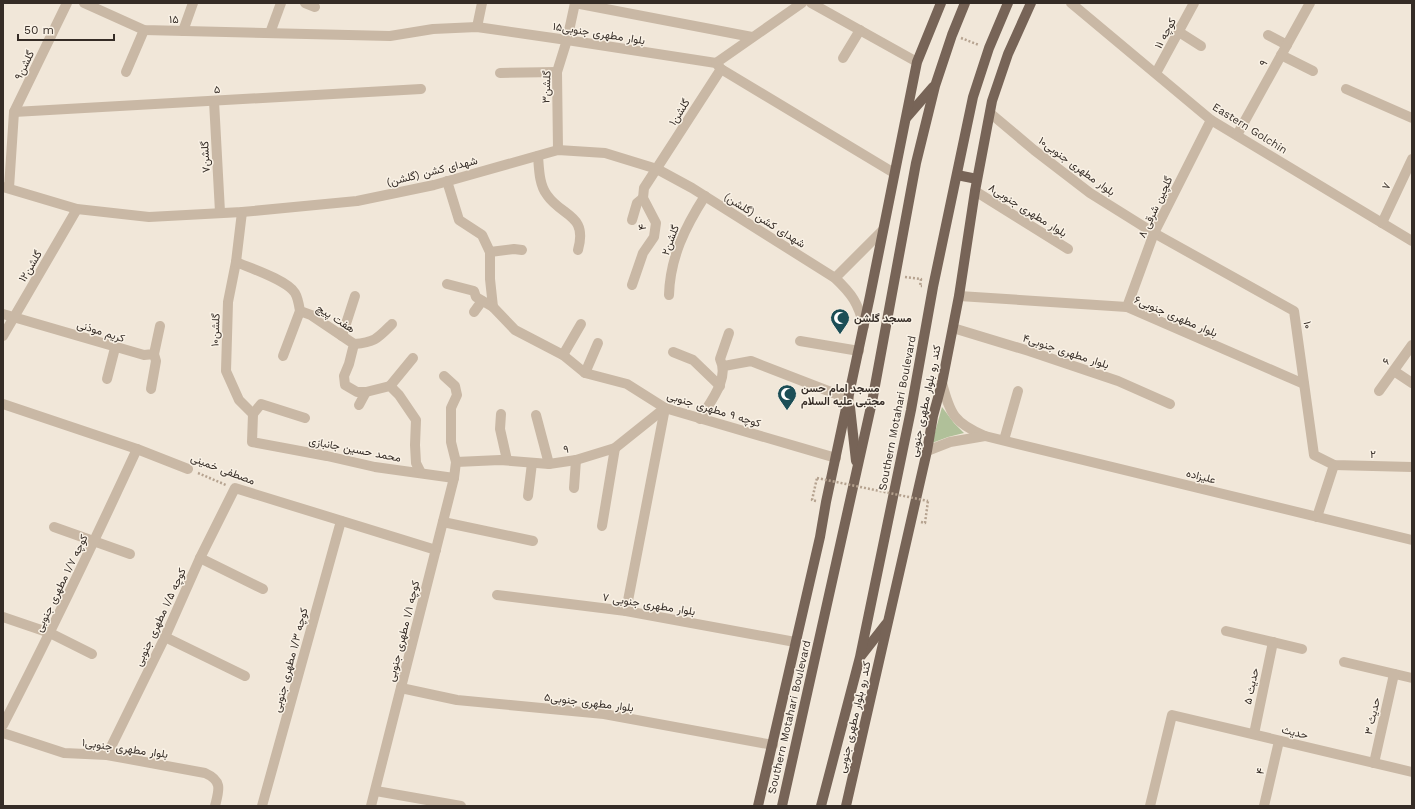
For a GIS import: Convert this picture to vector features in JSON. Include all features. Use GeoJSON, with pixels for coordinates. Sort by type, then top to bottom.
{"type":"FeatureCollection","features":[{"type":"Feature","properties":{"kind":"main road"},"geometry":{"type":"LineString","coordinates":[[758,806],[820,537],[917,62],[941,3]]}},
{"type":"Feature","properties":{"kind":"main road","name":"ُSouthern Motahari Boulevard"},"geometry":{"type":"LineString","coordinates":[[782,806],[872,402],[916,163],[935,86],[952,35],[966,3]]}},
{"type":"Feature","properties":{"kind":"main road","name":"ُSouthern Motahari Boulevard"},"geometry":{"type":"LineString","coordinates":[[821,806],[860,657],[911,410],[933,288],[973,97],[989,48],[1008,3]]}},
{"type":"Feature","properties":{"kind":"main road","name":"کند رو بلوار مطهری جنوبی"},"geometry":{"type":"LineString","coordinates":[[846,806],[942,383],[959,296],[977,179],[992,101],[1008,54],[1031,3]]}},
{"type":"Feature","properties":{"kind":"main road"},"geometry":{"type":"LineString","coordinates":[[906,119],[935,86]]}},
{"type":"Feature","properties":{"kind":"main road"},"geometry":{"type":"LineString","coordinates":[[957,175],[977,179]]}},
{"type":"Feature","properties":{"kind":"main road"},"geometry":{"type":"LineString","coordinates":[[849,399],[857,469]]}},
{"type":"Feature","properties":{"kind":"main road"},"geometry":{"type":"LineString","coordinates":[[860,657],[888,622]]}},
{"type":"Feature","properties":{"kind":"street","name":"گلشن۹"},"geometry":{"type":"LineString","coordinates":[[6,187],[14,112],[67,3]]}},
{"type":"Feature","properties":{"kind":"street","name":"۱۵"},"geometry":{"type":"LineString","coordinates":[[84,3],[144,30],[270,33]]}},
{"type":"Feature","properties":{"kind":"street"},"geometry":{"type":"LineString","coordinates":[[183,31],[193,3]]}},
{"type":"Feature","properties":{"kind":"street"},"geometry":{"type":"LineString","coordinates":[[270,33],[282,3]]}},
{"type":"Feature","properties":{"kind":"street"},"geometry":{"type":"LineString","coordinates":[[305,3],[315,7]]}},
{"type":"Feature","properties":{"kind":"street"},"geometry":{"type":"LineString","coordinates":[[477,27],[482,3]]}},
{"type":"Feature","properties":{"kind":"street"},"geometry":{"type":"LineString","coordinates":[[575,3],[752,38]]}},
{"type":"Feature","properties":{"kind":"street","name":"گلشن۳"},"geometry":{"type":"LineString","coordinates":[[558,150],[557,72],[567,40],[575,3]]}},
{"type":"Feature","properties":{"kind":"street"},"geometry":{"type":"LineString","coordinates":[[719,66],[752,38],[802,3]]}},
{"type":"Feature","properties":{"kind":"street"},"geometry":{"type":"LineString","coordinates":[[811,3],[917,62]]}},
{"type":"Feature","properties":{"kind":"street","name":"Eastern Golchin"},"geometry":{"type":"LineString","coordinates":[[1071,3],[1211,120],[1412,241]]}},
{"type":"Feature","properties":{"kind":"street","name":"کوچه ۱۱"},"geometry":{"type":"LineString","coordinates":[[1156,73],[1194,3]]}},
{"type":"Feature","properties":{"kind":"street","name":"۹"},"geometry":{"type":"LineString","coordinates":[[1237,135],[1310,3]]}},
{"type":"Feature","properties":{"kind":"street","name":"بلوار مطهری جنوبی۱۵"},"geometry":{"type":"LineString","coordinates":[[270,33],[390,36],[433,29],[477,27],[567,40],[719,66],[894,173]]}},
{"type":"Feature","properties":{"kind":"street"},"geometry":{"type":"LineString","coordinates":[[126,72],[144,30]]}},
{"type":"Feature","properties":{"kind":"street"},"geometry":{"type":"LineString","coordinates":[[843,58],[860,30]]}},
{"type":"Feature","properties":{"kind":"street"},"geometry":{"type":"LineString","coordinates":[[1179,32],[1201,46]]}},
{"type":"Feature","properties":{"kind":"street"},"geometry":{"type":"LineString","coordinates":[[1268,35],[1287,45]]}},
{"type":"Feature","properties":{"kind":"street"},"geometry":{"type":"LineString","coordinates":[[1281,55],[1313,71]]}},
{"type":"Feature","properties":{"kind":"street","name":"گلشن۱"},"geometry":{"type":"LineString","coordinates":[[658,169],[719,66]]}},
{"type":"Feature","properties":{"kind":"street"},"geometry":{"type":"LineString","coordinates":[[500,72],[557,72]]}},
{"type":"Feature","properties":{"kind":"street","name":"۵"},"geometry":{"type":"LineString","coordinates":[[14,112],[421,89]]}},
{"type":"Feature","properties":{"kind":"street"},"geometry":{"type":"LineString","coordinates":[[1346,89],[1412,118]]}},
{"type":"Feature","properties":{"kind":"street","name":"گلشن۷"},"geometry":{"type":"LineString","coordinates":[[214,101],[220,212]]}},
{"type":"Feature","properties":{"kind":"street","name":"بلوار مطهری جنوبی۱۰"},"geometry":{"type":"LineString","coordinates":[[990,113],[1034,150],[1090,193],[1154,233]]}},
{"type":"Feature","properties":{"kind":"street","name":"۸ گلچین شرقی"},"geometry":{"type":"LineString","coordinates":[[1127,307],[1154,233],[1211,120]]}},
{"type":"Feature","properties":{"kind":"street","name":"شهدای کشن (گلشن)"},"geometry":{"type":"LineString","coordinates":[[6,187],[78,209],[149,217],[242,212],[356,201],[447,181],[558,150],[605,153],[658,169],[705,196],[835,278],[850,292],[860,310],[864,326]]}},
{"type":"Feature","properties":{"kind":"street"},"geometry":{"type":"LineString","coordinates":[[538,156],[542,182],[546,195],[577,222],[580,233],[578,250]]}},
{"type":"Feature","properties":{"kind":"street","name":"۷"},"geometry":{"type":"LineString","coordinates":[[1382,223],[1412,159]]}},
{"type":"Feature","properties":{"kind":"street"},"geometry":{"type":"LineString","coordinates":[[632,220],[637,203],[643,198],[644,188],[658,169]]}},
{"type":"Feature","properties":{"kind":"street"},"geometry":{"type":"LineString","coordinates":[[447,181],[459,220],[482,235],[490,252],[490,279],[493,307]]}},
{"type":"Feature","properties":{"kind":"street","name":"۸بلوار مطهری جنوبی"},"geometry":{"type":"LineString","coordinates":[[975,191],[1068,249]]}},
{"type":"Feature","properties":{"kind":"street","name":"گلشن۲"},"geometry":{"type":"LineString","coordinates":[[669,295],[670,277],[678,248],[689,221],[705,196]]}},
{"type":"Feature","properties":{"kind":"street","name":"۴"},"geometry":{"type":"LineString","coordinates":[[632,285],[643,253],[654,237],[656,224],[643,198]]}},
{"type":"Feature","properties":{"kind":"street","name":"گلشن۱۲"},"geometry":{"type":"LineString","coordinates":[[3,336],[78,209]]}},
{"type":"Feature","properties":{"kind":"street","name":"گلشن۱۰"},"geometry":{"type":"LineString","coordinates":[[242,212],[236,262],[228,302],[226,370],[239,400],[253,414]]}},
{"type":"Feature","properties":{"kind":"street"},"geometry":{"type":"LineString","coordinates":[[835,278],[883,230]]}},
{"type":"Feature","properties":{"kind":"street","name":"۱۰"},"geometry":{"type":"LineString","coordinates":[[1154,233],[1294,312],[1314,456],[1334,465]]}},
{"type":"Feature","properties":{"kind":"street"},"geometry":{"type":"LineString","coordinates":[[490,252],[514,249],[522,250]]}},
{"type":"Feature","properties":{"kind":"street","name":"هفت پیچ"},"geometry":{"type":"LineString","coordinates":[[236,262],[280,280],[294,291],[298,300],[300,311],[311,315],[354,344],[344,376],[345,385],[357,392],[366,392]]}},
{"type":"Feature","properties":{"kind":"street","name":"کوچه ۹ مطهری جنوبی"},"geometry":{"type":"LineString","coordinates":[[447,284],[474,291],[476,297],[493,307],[515,330],[563,355],[585,373],[627,384],[665,408],[836,458]]}},
{"type":"Feature","properties":{"kind":"street"},"geometry":{"type":"LineString","coordinates":[[342,336],[355,296]]}},
{"type":"Feature","properties":{"kind":"street","name":"بلوار مطهری جنوبی۶"},"geometry":{"type":"LineString","coordinates":[[959,296],[1127,307],[1304,384]]}},
{"type":"Feature","properties":{"kind":"street"},"geometry":{"type":"LineString","coordinates":[[474,312],[482,300]]}},
{"type":"Feature","properties":{"kind":"street"},"geometry":{"type":"LineString","coordinates":[[283,356],[300,311]]}},
{"type":"Feature","properties":{"kind":"street","name":"کریم موذنی"},"geometry":{"type":"LineString","coordinates":[[3,314],[115,348],[144,355],[154,354]]}},
{"type":"Feature","properties":{"kind":"street"},"geometry":{"type":"LineString","coordinates":[[354,344],[366,343],[378,339],[392,324]]}},
{"type":"Feature","properties":{"kind":"street"},"geometry":{"type":"LineString","coordinates":[[563,355],[581,324]]}},
{"type":"Feature","properties":{"kind":"street"},"geometry":{"type":"LineString","coordinates":[[151,389],[156,361],[154,354],[160,326]]}},
{"type":"Feature","properties":{"kind":"street","name":"بلوار مطهری جنوبی۴"},"geometry":{"type":"LineString","coordinates":[[952,328],[1029,351],[1118,381],[1170,404]]}},
{"type":"Feature","properties":{"kind":"street"},"geometry":{"type":"LineString","coordinates":[[700,419],[720,386],[724,366],[720,359],[730,333]]}},
{"type":"Feature","properties":{"kind":"street"},"geometry":{"type":"LineString","coordinates":[[800,341],[858,351]]}},
{"type":"Feature","properties":{"kind":"street"},"geometry":{"type":"LineString","coordinates":[[585,373],[598,344]]}},
{"type":"Feature","properties":{"kind":"street","name":"۶"},"geometry":{"type":"LineString","coordinates":[[1380,391],[1412,345]]}},
{"type":"Feature","properties":{"kind":"street"},"geometry":{"type":"LineString","coordinates":[[107,379],[115,348]]}},
{"type":"Feature","properties":{"kind":"street"},"geometry":{"type":"LineString","coordinates":[[673,352],[693,360],[720,386]]}},
{"type":"Feature","properties":{"kind":"street"},"geometry":{"type":"LineString","coordinates":[[359,405],[366,392],[390,386],[413,358]]}},
{"type":"Feature","properties":{"kind":"street"},"geometry":{"type":"LineString","coordinates":[[724,366],[751,361],[849,399]]}},
{"type":"Feature","properties":{"kind":"street"},"geometry":{"type":"LineString","coordinates":[[1394,371],[1412,383]]}},
{"type":"Feature","properties":{"kind":"street"},"geometry":{"type":"LineString","coordinates":[[444,376],[455,386],[457,395],[451,408],[451,442],[456,462]]}},
{"type":"Feature","properties":{"kind":"street","name":"علیزاده"},"geometry":{"type":"LineString","coordinates":[[942,383],[948,406],[955,416],[963,425],[984,436],[1412,540]]}},
{"type":"Feature","properties":{"kind":"street"},"geometry":{"type":"LineString","coordinates":[[390,386],[399,395],[416,420],[414,445],[416,463],[421,473]]}},
{"type":"Feature","properties":{"kind":"street"},"geometry":{"type":"LineString","coordinates":[[1004,440],[1018,391]]}},
{"type":"Feature","properties":{"kind":"street","name":"مصطفی خمینی"},"geometry":{"type":"LineString","coordinates":[[3,404],[137,448],[188,469]]}},
{"type":"Feature","properties":{"kind":"street"},"geometry":{"type":"LineString","coordinates":[[253,414],[261,404],[305,418]]}},
{"type":"Feature","properties":{"kind":"street"},"geometry":{"type":"LineString","coordinates":[[626,611],[665,408]]}},
{"type":"Feature","properties":{"kind":"street","name":"۹"},"geometry":{"type":"LineString","coordinates":[[456,462],[507,460],[549,464],[576,460],[614,448],[665,408]]}},
{"type":"Feature","properties":{"kind":"street","name":"محمد حسین جانبازی"},"geometry":{"type":"LineString","coordinates":[[253,414],[252,442],[327,456],[375,467],[454,478]]}},
{"type":"Feature","properties":{"kind":"street"},"geometry":{"type":"LineString","coordinates":[[501,414],[500,429],[507,460]]}},
{"type":"Feature","properties":{"kind":"street"},"geometry":{"type":"LineString","coordinates":[[536,415],[549,464]]}},
{"type":"Feature","properties":{"kind":"street","name":"علیزاده"},"geometry":{"type":"LineString","coordinates":[[927,451],[950,442],[984,436]]}},
{"type":"Feature","properties":{"kind":"street","name":"کوچه ۱/۷ مطهری جنوبی"},"geometry":{"type":"LineString","coordinates":[[3,725],[50,633],[137,448]]}},
{"type":"Feature","properties":{"kind":"street"},"geometry":{"type":"LineString","coordinates":[[602,526],[614,448]]}},
{"type":"Feature","properties":{"kind":"street"},"geometry":{"type":"LineString","coordinates":[[574,488],[576,460]]}},
{"type":"Feature","properties":{"kind":"street","name":"کوچه ۱/۱ مطهری جنوبی"},"geometry":{"type":"LineString","coordinates":[[371,806],[454,478],[456,462]]}},
{"type":"Feature","properties":{"kind":"street"},"geometry":{"type":"LineString","coordinates":[[528,496],[532,463]]}},
{"type":"Feature","properties":{"kind":"street"},"geometry":{"type":"LineString","coordinates":[[1317,517],[1334,465]]}},
{"type":"Feature","properties":{"kind":"street","name":"۲"},"geometry":{"type":"LineString","coordinates":[[1334,465],[1412,467]]}},
{"type":"Feature","properties":{"kind":"street","name":"مصطفی خمینی"},"geometry":{"type":"LineString","coordinates":[[235,488],[436,550]]}},
{"type":"Feature","properties":{"kind":"street","name":"کوچه ۱/۵ مطهری جنوبی"},"geometry":{"type":"LineString","coordinates":[[106,756],[165,637],[200,558],[235,488]]}},
{"type":"Feature","properties":{"kind":"street","name":"کوچه ۱/۳ مطهری جنوبی"},"geometry":{"type":"LineString","coordinates":[[262,806],[341,521]]}},
{"type":"Feature","properties":{"kind":"street"},"geometry":{"type":"LineString","coordinates":[[443,522],[533,541]]}},
{"type":"Feature","properties":{"kind":"street"},"geometry":{"type":"LineString","coordinates":[[54,527],[130,554]]}},
{"type":"Feature","properties":{"kind":"street"},"geometry":{"type":"LineString","coordinates":[[200,558],[263,589]]}},
{"type":"Feature","properties":{"kind":"street","name":"۷ بلوار مطهری جنوبی"},"geometry":{"type":"LineString","coordinates":[[497,595],[626,611],[796,642]]}},
{"type":"Feature","properties":{"kind":"street"},"geometry":{"type":"LineString","coordinates":[[3,617],[50,633],[92,654]]}},
{"type":"Feature","properties":{"kind":"street"},"geometry":{"type":"LineString","coordinates":[[1226,632],[1302,649]]}},
{"type":"Feature","properties":{"kind":"street"},"geometry":{"type":"LineString","coordinates":[[165,637],[245,676]]}},
{"type":"Feature","properties":{"kind":"street","name":"حدیث ۵"},"geometry":{"type":"LineString","coordinates":[[1254,734],[1273,642]]}},
{"type":"Feature","properties":{"kind":"street"},"geometry":{"type":"LineString","coordinates":[[1344,662],[1412,678]]}},
{"type":"Feature","properties":{"kind":"street","name":"حدیث ۳"},"geometry":{"type":"LineString","coordinates":[[1374,763],[1394,674]]}},
{"type":"Feature","properties":{"kind":"street","name":"۵بلوار مطهری جنوبی"},"geometry":{"type":"LineString","coordinates":[[401,688],[457,700],[604,714],[773,745]]}},
{"type":"Feature","properties":{"kind":"street","name":"حدیث"},"geometry":{"type":"LineString","coordinates":[[1150,806],[1172,715],[1412,772]]}},
{"type":"Feature","properties":{"kind":"street","name":"۱بلوار مطهری جنوبی"},"geometry":{"type":"LineString","coordinates":[[3,733],[64,753],[106,756],[206,773],[212,776],[219,786],[215,806]]}},
{"type":"Feature","properties":{"kind":"street","name":"۴"},"geometry":{"type":"LineString","coordinates":[[1264,806],[1279,741]]}},
{"type":"Feature","properties":{"kind":"street"},"geometry":{"type":"LineString","coordinates":[[376,791],[461,806]]}},
{"type":"Feature","properties":{"kind":"path"},"geometry":{"type":"LineString","coordinates":[[952,35],[989,48]]}},
{"type":"Feature","properties":{"kind":"path"},"geometry":{"type":"LineString","coordinates":[[895,276],[921,279],[920,286],[933,288]]}},
{"type":"Feature","properties":{"kind":"path","name":"مصطفی خمینی"},"geometry":{"type":"LineString","coordinates":[[188,469],[235,488]]}},
{"type":"Feature","properties":{"kind":"path"},"geometry":{"type":"LineString","coordinates":[[812,500],[817,478],[928,501],[925,523]]}},
{"type":"Feature","properties":{"kind":"green space"},"geometry":{"type":"Polygon","coordinates":[[[942,407],[964,433],[932,443],[942,407]]]}},
{"type":"Feature","properties":{"kind":"place","name":"مسجد گلشن"},"geometry":{"type":"Point","coordinates":[840,335]}},
{"type":"Feature","properties":{"kind":"place","name":"مسجد امام حسن مجتبی علیه السلام"},"geometry":{"type":"Point","coordinates":[787,411]}}]}
